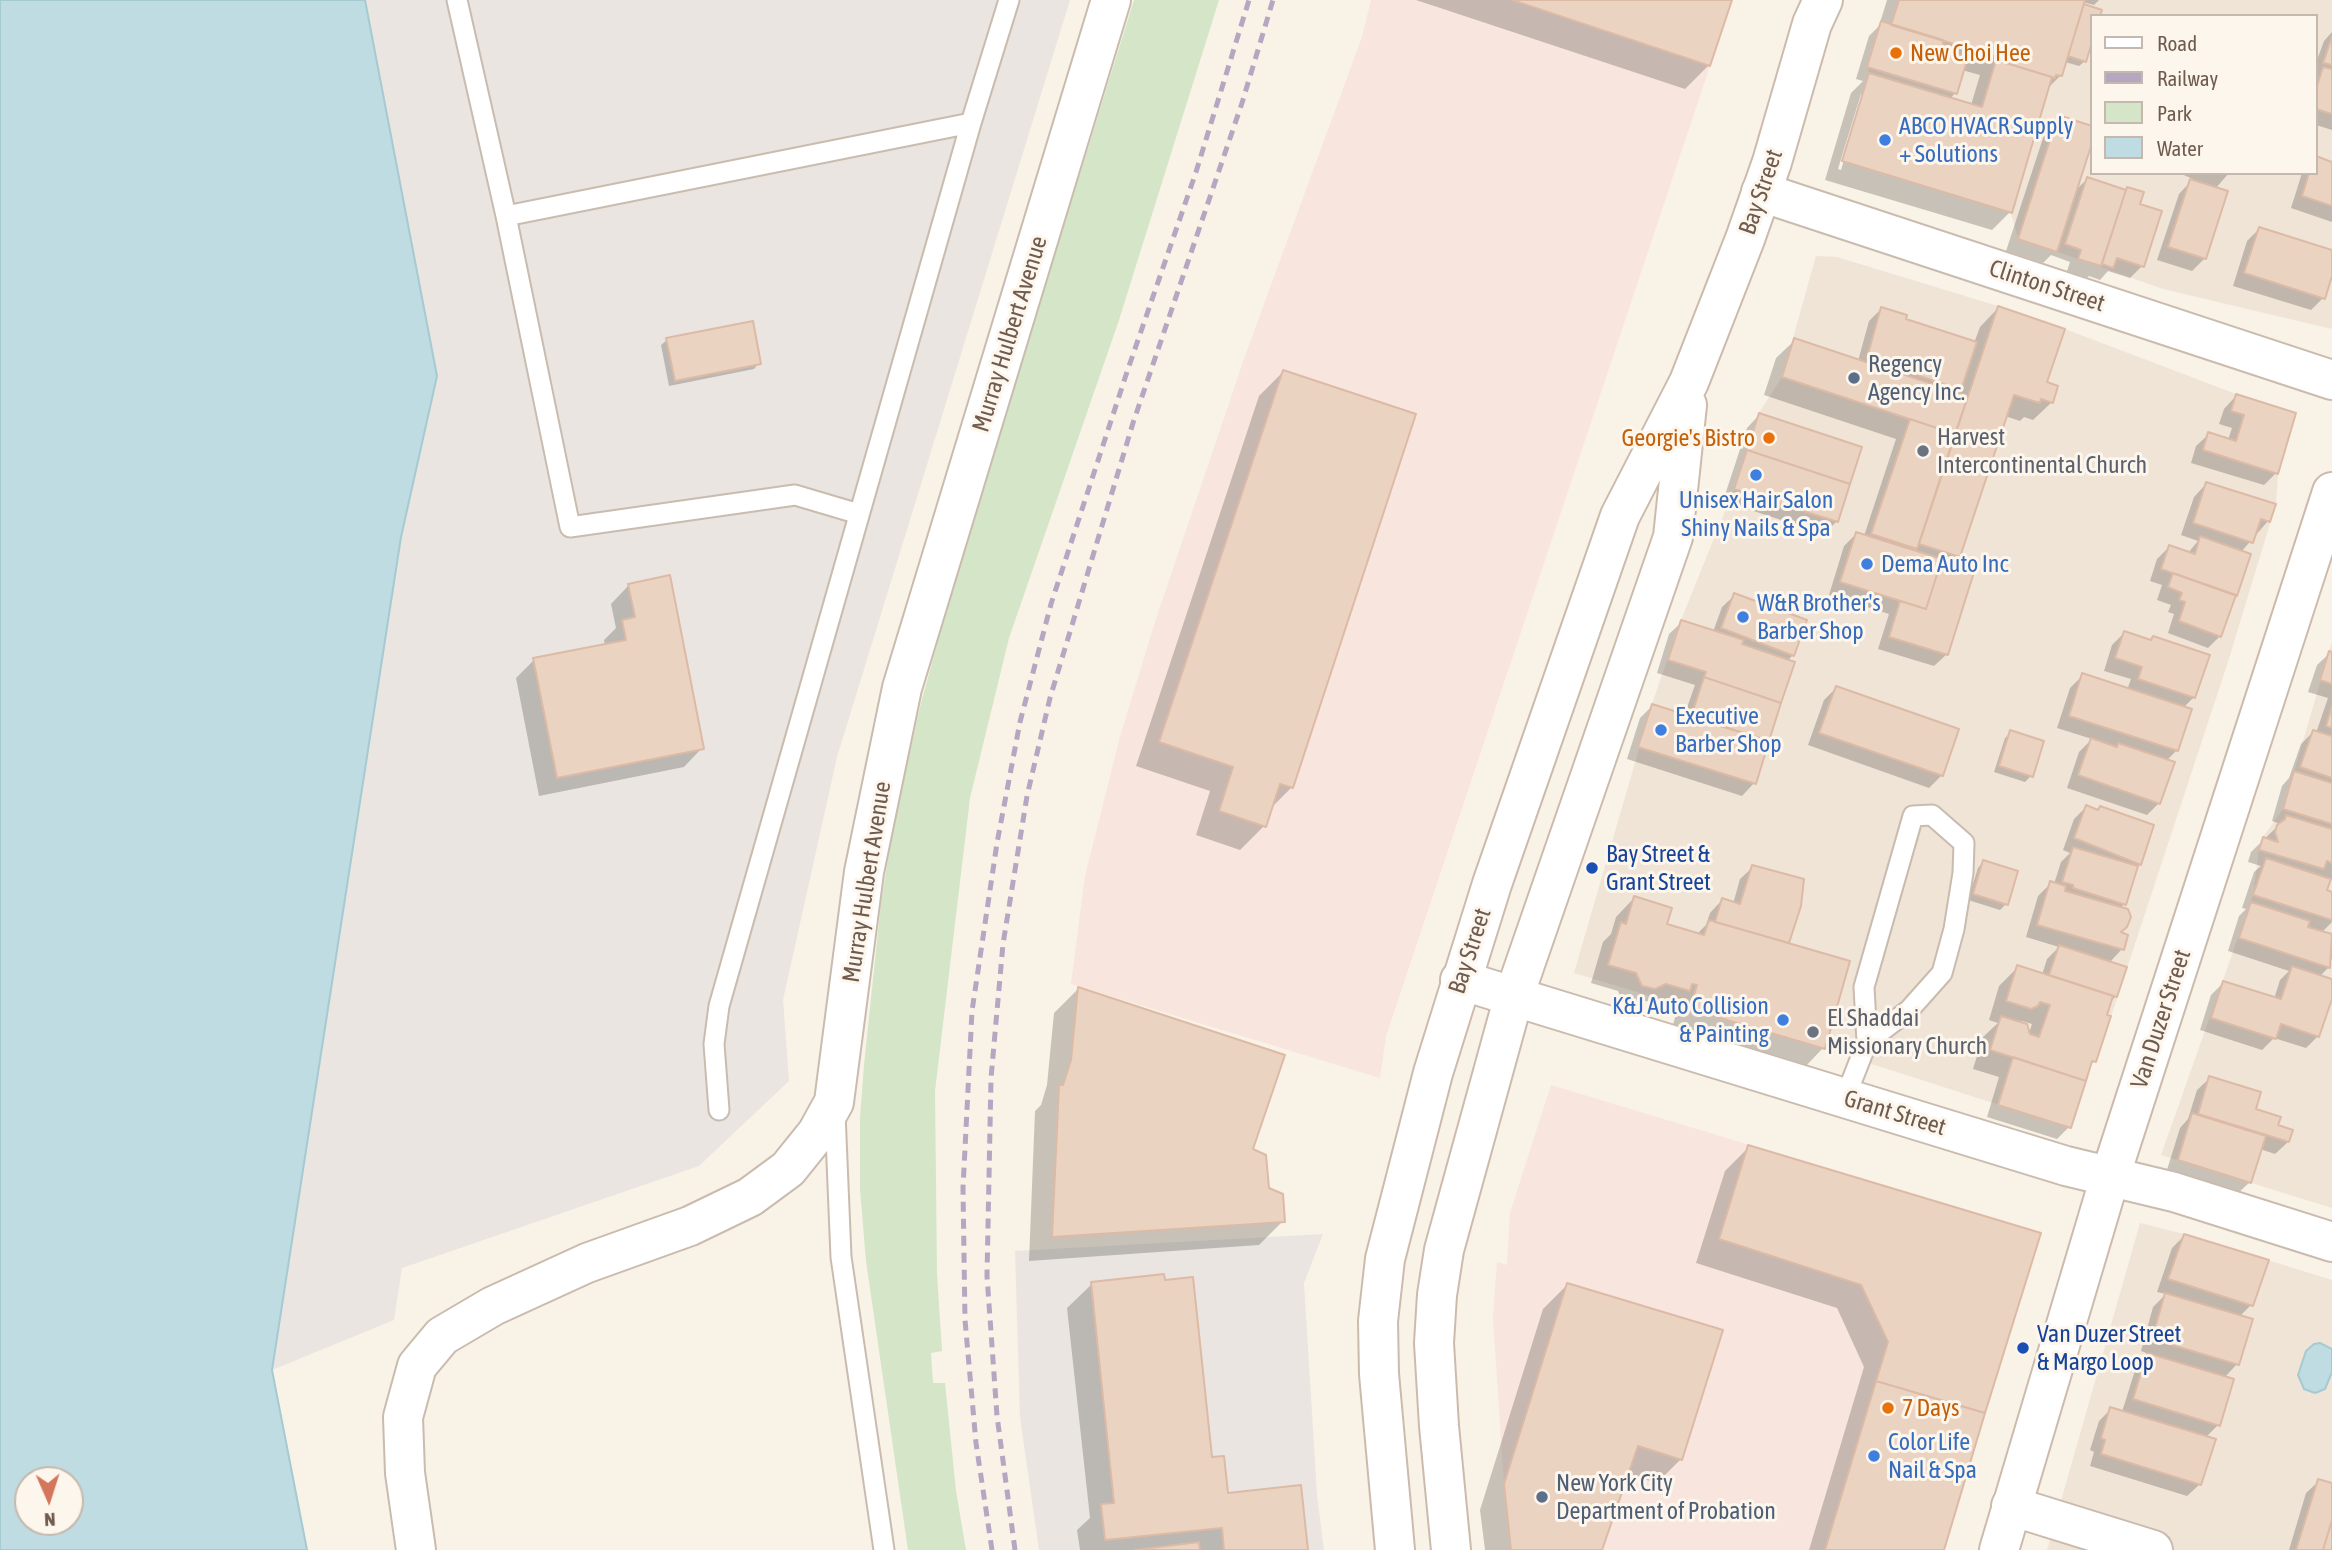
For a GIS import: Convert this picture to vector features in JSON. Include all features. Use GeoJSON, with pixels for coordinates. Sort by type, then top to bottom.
{"type":"FeatureCollection","features":[{"type":"Feature","properties":{"kind":"main road","name":"Murray Hulbert Avenue"},"geometry":{"type":"LineString","coordinates":[[416,1550],[405,1474],[403,1417],[417,1366],[442,1336],[493,1306],[587,1263],[690,1226],[750,1197],[788,1169],[817,1133],[834,1102],[864,873],[902,688],[1111,0]]}},
{"type":"Feature","properties":{"kind":"main road","name":"Bay Street"},"geometry":{"type":"LineString","coordinates":[[1395,1550],[1379,1374],[1378,1321],[1385,1259],[1433,1073],[1460,980],[1620,516],[1689,382],[1745,239],[1772,162],[1812,24],[1823,0]]}},
{"type":"Feature","properties":{"kind":"main road","name":"Clinton Street"},"geometry":{"type":"LineString","coordinates":[[1761,192],[2332,380]]}},
{"type":"Feature","properties":{"kind":"main road","name":"Bay Street"},"geometry":{"type":"LineString","coordinates":[[1451,1550],[1436,1389],[1434,1343],[1437,1295],[1457,1199],[1514,996],[1673,537],[1689,382]]}},
{"type":"Feature","properties":{"kind":"main road","name":"Van Duzer Street"},"geometry":{"type":"LineString","coordinates":[[1999,1550],[2110,1177],[2332,492]]}},
{"type":"Feature","properties":{"kind":"main road","name":"Grant Street"},"geometry":{"type":"LineString","coordinates":[[1460,980],[2053,1162],[2174,1192],[2332,1242]]}},
{"type":"Feature","properties":{"kind":"main road"},"geometry":{"type":"LineString","coordinates":[[2011,1506],[2153,1550]]}},
{"type":"Feature","properties":{"kind":"lane"},"geometry":{"type":"LineString","coordinates":[[457,0],[506,216],[570,527],[795,495],[859,514]]}},
{"type":"Feature","properties":{"kind":"lane"},"geometry":{"type":"LineString","coordinates":[[719,1110],[714,1044],[719,1006],[971,123],[1009,0]]}},
{"type":"Feature","properties":{"kind":"lane"},"geometry":{"type":"LineString","coordinates":[[506,216],[971,123]]}},
{"type":"Feature","properties":{"kind":"lane"},"geometry":{"type":"LineString","coordinates":[[1845,1098],[1867,1042],[1864,987],[1909,829],[1913,816],[1932,815],[1964,843],[1963,873],[1954,929],[1942,973],[1909,1010],[1867,1042]]}},
{"type":"Feature","properties":{"kind":"lane"},"geometry":{"type":"LineString","coordinates":[[834,1102],[841,1257],[884,1550]]}},
{"type":"Feature","properties":{"kind":"shaded area"},"geometry":{"type":"Polygon","coordinates":[[[365,0],[1070,0],[837,757],[783,1000],[789,1081],[699,1166],[402,1268],[394,1320],[272,1370],[401,537],[437,376],[365,0]]]}},
{"type":"Feature","properties":{"kind":"shaded area"},"geometry":{"type":"Polygon","coordinates":[[[1371,0],[1732,0],[1386,1036],[1380,1078],[1071,984],[1085,876],[1120,737],[1155,622],[1245,356],[1362,37],[1371,0]]]}},
{"type":"Feature","properties":{"kind":"shaded area"},"geometry":{"type":"Polygon","coordinates":[[[1899,0],[2332,0],[2332,329],[2163,289],[2018,238],[2011,213],[1842,161],[1869,73],[1867,67],[1881,21],[1891,25],[1899,0]]]}},
{"type":"Feature","properties":{"kind":"shaded area"},"geometry":{"type":"Polygon","coordinates":[[[1816,256],[1837,257],[1998,306],[2236,394],[2296,413],[2278,474],[2276,504],[2227,665],[2096,1062],[2092,1062],[2071,1128],[1825,1049],[1574,973],[1652,704],[1681,620],[1734,489],[1759,413],[1782,377],[1816,256]]]}},
{"type":"Feature","properties":{"kind":"shaded area"},"geometry":{"type":"Polygon","coordinates":[[[2332,642],[2332,1208],[2161,1155],[2253,895],[2263,837],[2283,809],[2332,642]]]}},
{"type":"Feature","properties":{"kind":"shaded area"},"geometry":{"type":"Polygon","coordinates":[[[1551,1085],[2041,1233],[1944,1550],[1511,1550],[1493,1318],[1497,1262],[1507,1265],[1510,1213],[1551,1085]]]}},
{"type":"Feature","properties":{"kind":"shaded area"},"geometry":{"type":"Polygon","coordinates":[[[2140,1223],[2332,1280],[2332,1550],[2047,1550],[2140,1223]]]}},
{"type":"Feature","properties":{"kind":"shaded area"},"geometry":{"type":"Polygon","coordinates":[[[1323,1234],[1304,1283],[1317,1495],[1324,1550],[1039,1550],[1020,1417],[1015,1251],[1323,1234]]]}},
{"type":"Feature","properties":{"kind":"green space"},"geometry":{"type":"Polygon","coordinates":[[[1134,0],[1219,0],[1119,320],[1009,638],[970,798],[935,1091],[937,1274],[942,1351],[931,1353],[933,1383],[945,1383],[956,1491],[966,1550],[908,1550],[866,1261],[860,1189],[860,1118],[881,903],[894,821],[921,703],[964,546],[1134,0]]]}},
{"type":"Feature","properties":{"kind":"water"},"geometry":{"type":"Polygon","coordinates":[[[0,0],[365,0],[437,376],[401,537],[272,1370],[307,1550],[0,1550],[0,0]]]}},
{"type":"Feature","properties":{"kind":"water"},"geometry":{"type":"Polygon","coordinates":[[[2320,1343],[2332,1349],[2332,1372],[2325,1389],[2315,1393],[2304,1389],[2298,1375],[2306,1351],[2314,1344],[2320,1343]]]}},
{"type":"Feature","properties":{"kind":"building"},"geometry":{"type":"Polygon","coordinates":[[[1512,0],[1732,0],[1710,66],[1512,0]]]}},
{"type":"Feature","properties":{"kind":"building"},"geometry":{"type":"Polygon","coordinates":[[[1899,0],[2085,0],[2062,76],[2056,75],[2055,78],[1996,60],[1997,57],[1891,25],[1899,0]]]}},
{"type":"Feature","properties":{"kind":"building"},"geometry":{"type":"Polygon","coordinates":[[[2084,4],[2102,10],[2101,14],[2090,14],[2090,49],[2086,62],[2068,56],[2084,4]]]}},
{"type":"Feature","properties":{"kind":"building"},"geometry":{"type":"Polygon","coordinates":[[[1881,21],[1943,40],[1943,44],[1949,46],[1947,51],[1968,57],[1957,94],[1867,67],[1881,21]]]}},
{"type":"Feature","properties":{"kind":"building"},"geometry":{"type":"Polygon","coordinates":[[[2332,37],[2332,65],[2323,63],[2332,37]]]}},
{"type":"Feature","properties":{"kind":"building"},"geometry":{"type":"Polygon","coordinates":[[[1996,60],[2052,77],[2012,213],[1842,161],[1869,73],[1982,107],[1996,60]]]}},
{"type":"Feature","properties":{"kind":"building"},"geometry":{"type":"Polygon","coordinates":[[[2323,67],[2332,69],[2332,114],[2318,110],[2318,83],[2323,67]]]}},
{"type":"Feature","properties":{"kind":"building"},"geometry":{"type":"Polygon","coordinates":[[[2058,115],[2090,125],[2090,149],[2057,252],[2018,239],[2058,115]]]}},
{"type":"Feature","properties":{"kind":"building"},"geometry":{"type":"Polygon","coordinates":[[[2318,157],[2332,162],[2332,206],[2302,196],[2308,175],[2318,175],[2318,157]]]}},
{"type":"Feature","properties":{"kind":"building"},"geometry":{"type":"Polygon","coordinates":[[[2087,177],[2126,190],[2101,266],[2078,259],[2081,250],[2065,244],[2087,177]]]}},
{"type":"Feature","properties":{"kind":"building"},"geometry":{"type":"Polygon","coordinates":[[[2190,179],[2228,191],[2206,259],[2168,247],[2190,179]]]}},
{"type":"Feature","properties":{"kind":"building"},"geometry":{"type":"Polygon","coordinates":[[[2127,187],[2144,192],[2140,204],[2162,211],[2144,267],[2117,258],[2113,268],[2102,264],[2127,187]]]}},
{"type":"Feature","properties":{"kind":"building"},"geometry":{"type":"Polygon","coordinates":[[[2259,227],[2332,250],[2332,276],[2325,299],[2244,273],[2259,227]]]}},
{"type":"Feature","properties":{"kind":"building"},"geometry":{"type":"Polygon","coordinates":[[[1998,306],[2065,329],[2047,382],[2058,386],[2053,403],[2041,399],[2040,403],[2014,395],[1960,557],[1919,544],[1998,306]]]}},
{"type":"Feature","properties":{"kind":"building"},"geometry":{"type":"Polygon","coordinates":[[[1881,307],[1907,315],[1906,319],[1977,342],[1961,390],[1867,358],[1881,307]]]}},
{"type":"Feature","properties":{"kind":"building"},"geometry":{"type":"Polygon","coordinates":[[[753,321],[761,364],[675,381],[666,338],[753,321]]]}},
{"type":"Feature","properties":{"kind":"building"},"geometry":{"type":"Polygon","coordinates":[[[1794,338],[1968,396],[1955,434],[1782,377],[1794,338]]]}},
{"type":"Feature","properties":{"kind":"building"},"geometry":{"type":"Polygon","coordinates":[[[1283,370],[1416,414],[1293,788],[1280,784],[1266,827],[1219,811],[1233,767],[1159,742],[1283,370]]]}},
{"type":"Feature","properties":{"kind":"building"},"geometry":{"type":"Polygon","coordinates":[[[2236,394],[2296,413],[2278,474],[2203,450],[2208,432],[2236,441],[2244,415],[2231,411],[2236,394]]]}},
{"type":"Feature","properties":{"kind":"building"},"geometry":{"type":"Polygon","coordinates":[[[1759,413],[1862,447],[1850,484],[1747,450],[1759,413]]]}},
{"type":"Feature","properties":{"kind":"building"},"geometry":{"type":"Polygon","coordinates":[[[1910,419],[1955,434],[1917,549],[1871,534],[1910,419]]]}},
{"type":"Feature","properties":{"kind":"building"},"geometry":{"type":"Polygon","coordinates":[[[1747,450],[1850,484],[1838,522],[1734,489],[1747,450]]]}},
{"type":"Feature","properties":{"kind":"building"},"geometry":{"type":"Polygon","coordinates":[[[2206,482],[2276,504],[2270,522],[2261,519],[2253,543],[2193,523],[2206,482]]]}},
{"type":"Feature","properties":{"kind":"building"},"geometry":{"type":"Polygon","coordinates":[[[1856,532],[1942,559],[1926,609],[1840,582],[1856,532]]]}},
{"type":"Feature","properties":{"kind":"building"},"geometry":{"type":"Polygon","coordinates":[[[2200,536],[2251,554],[2237,596],[2161,569],[2169,545],[2195,554],[2200,536]]]}},
{"type":"Feature","properties":{"kind":"building"},"geometry":{"type":"Polygon","coordinates":[[[1942,559],[1975,569],[1948,655],[1889,637],[1900,601],[1926,609],[1942,559]]]}},
{"type":"Feature","properties":{"kind":"building"},"geometry":{"type":"Polygon","coordinates":[[[2173,573],[2236,595],[2221,637],[2179,621],[2185,602],[2179,600],[2182,593],[2168,587],[2173,573]]]}},
{"type":"Feature","properties":{"kind":"building"},"geometry":{"type":"Polygon","coordinates":[[[670,575],[704,749],[557,778],[533,658],[626,640],[622,620],[635,617],[628,584],[670,575]]]}},
{"type":"Feature","properties":{"kind":"building"},"geometry":{"type":"Polygon","coordinates":[[[1734,593],[1807,620],[1794,656],[1721,628],[1734,593]]]}},
{"type":"Feature","properties":{"kind":"building"},"geometry":{"type":"Polygon","coordinates":[[[1681,620],[1744,640],[1742,644],[1795,662],[1781,703],[1704,677],[1706,672],[1668,660],[1681,620]]]}},
{"type":"Feature","properties":{"kind":"building"},"geometry":{"type":"Polygon","coordinates":[[[2124,631],[2151,640],[2153,636],[2210,655],[2195,698],[2138,679],[2142,667],[2115,658],[2124,631]]]}},
{"type":"Feature","properties":{"kind":"building"},"geometry":{"type":"Polygon","coordinates":[[[2329,651],[2332,652],[2332,684],[2320,680],[2329,651]]]}},
{"type":"Feature","properties":{"kind":"building"},"geometry":{"type":"Polygon","coordinates":[[[2082,673],[2192,709],[2178,751],[2069,716],[2082,673]]]}},
{"type":"Feature","properties":{"kind":"building"},"geometry":{"type":"Polygon","coordinates":[[[1704,677],[1781,703],[1769,741],[1691,717],[1704,677]]]}},
{"type":"Feature","properties":{"kind":"building"},"geometry":{"type":"Polygon","coordinates":[[[1836,686],[1959,729],[1943,776],[1819,733],[1836,686]]]}},
{"type":"Feature","properties":{"kind":"building"},"geometry":{"type":"Polygon","coordinates":[[[1652,704],[1769,741],[1756,784],[1638,747],[1652,704]]]}},
{"type":"Feature","properties":{"kind":"building"},"geometry":{"type":"Polygon","coordinates":[[[2332,706],[2332,728],[2326,726],[2332,706]]]}},
{"type":"Feature","properties":{"kind":"building"},"geometry":{"type":"Polygon","coordinates":[[[2010,730],[2044,741],[2033,777],[1999,766],[2010,730]]]}},
{"type":"Feature","properties":{"kind":"building"},"geometry":{"type":"Polygon","coordinates":[[[2313,730],[2332,736],[2332,778],[2300,767],[2313,730]]]}},
{"type":"Feature","properties":{"kind":"building"},"geometry":{"type":"Polygon","coordinates":[[[2091,738],[2117,747],[2118,743],[2175,762],[2160,804],[2078,775],[2091,738]]]}},
{"type":"Feature","properties":{"kind":"building"},"geometry":{"type":"Polygon","coordinates":[[[2294,771],[2332,783],[2332,824],[2283,809],[2294,771]]]}},
{"type":"Feature","properties":{"kind":"building"},"geometry":{"type":"Polygon","coordinates":[[[2086,805],[2098,810],[2100,806],[2154,825],[2141,865],[2074,838],[2086,805]]]}},
{"type":"Feature","properties":{"kind":"building"},"geometry":{"type":"Polygon","coordinates":[[[2286,815],[2332,829],[2332,863],[2327,861],[2324,869],[2259,850],[2263,837],[2278,842],[2275,832],[2277,825],[2286,815]]]}},
{"type":"Feature","properties":{"kind":"building"},"geometry":{"type":"Polygon","coordinates":[[[2073,847],[2138,866],[2126,905],[2062,882],[2073,847]]]}},
{"type":"Feature","properties":{"kind":"building"},"geometry":{"type":"Polygon","coordinates":[[[2266,858],[2331,879],[2327,890],[2332,892],[2332,920],[2253,895],[2266,858]]]}},
{"type":"Feature","properties":{"kind":"building"},"geometry":{"type":"Polygon","coordinates":[[[1983,860],[2018,871],[2008,905],[1973,894],[1983,860]]]}},
{"type":"Feature","properties":{"kind":"building"},"geometry":{"type":"Polygon","coordinates":[[[1752,865],[1804,879],[1801,906],[1789,943],[1715,922],[1722,898],[1740,904],[1752,865]]]}},
{"type":"Feature","properties":{"kind":"building"},"geometry":{"type":"Polygon","coordinates":[[[2050,881],[2066,886],[2065,891],[2128,909],[2131,917],[2127,927],[2121,932],[2128,935],[2124,950],[2037,925],[2050,881]]]}},
{"type":"Feature","properties":{"kind":"building"},"geometry":{"type":"Polygon","coordinates":[[[1634,896],[1672,908],[1667,924],[1704,935],[1709,920],[1850,961],[1825,1049],[1690,1009],[1697,985],[1692,984],[1690,991],[1666,984],[1655,989],[1642,986],[1636,973],[1608,965],[1621,922],[1626,924],[1634,896]]]}},
{"type":"Feature","properties":{"kind":"building"},"geometry":{"type":"Polygon","coordinates":[[[2251,902],[2310,921],[2308,927],[2332,934],[2330,968],[2239,938],[2251,902]]]}},
{"type":"Feature","properties":{"kind":"building"},"geometry":{"type":"Polygon","coordinates":[[[2059,945],[2127,967],[2117,997],[2049,975],[2059,945]]]}},
{"type":"Feature","properties":{"kind":"building"},"geometry":{"type":"Polygon","coordinates":[[[2017,965],[2113,996],[2107,1015],[2111,1016],[2096,1062],[2092,1061],[2086,1081],[1990,1050],[2001,1016],[2027,1024],[2030,1034],[2039,1037],[2050,1005],[2040,1002],[2031,1009],[2006,1001],[2017,965]]]}},
{"type":"Feature","properties":{"kind":"building"},"geometry":{"type":"Polygon","coordinates":[[[2292,966],[2332,979],[2332,999],[2319,1037],[2281,1024],[2276,1039],[2211,1018],[2223,981],[2281,999],[2292,966]]]}},
{"type":"Feature","properties":{"kind":"building"},"geometry":{"type":"Polygon","coordinates":[[[1078,987],[1285,1055],[1253,1149],[1266,1155],[1269,1188],[1283,1194],[1285,1222],[1052,1237],[1059,1085],[1063,1085],[1071,1060],[1078,987]]]}},
{"type":"Feature","properties":{"kind":"building"},"geometry":{"type":"Polygon","coordinates":[[[2013,1057],[2086,1081],[2071,1128],[1998,1105],[2013,1057]]]}},
{"type":"Feature","properties":{"kind":"building"},"geometry":{"type":"Polygon","coordinates":[[[2209,1076],[2261,1092],[2256,1109],[2281,1117],[2278,1125],[2293,1130],[2289,1142],[2198,1114],[2209,1076]]]}},
{"type":"Feature","properties":{"kind":"building"},"geometry":{"type":"Polygon","coordinates":[[[2192,1113],[2266,1136],[2251,1183],[2178,1160],[2192,1113]]]}},
{"type":"Feature","properties":{"kind":"building"},"geometry":{"type":"Polygon","coordinates":[[[1748,1145],[2041,1233],[1985,1413],[1876,1381],[1888,1342],[1861,1285],[1719,1239],[1748,1145]]]}},
{"type":"Feature","properties":{"kind":"building"},"geometry":{"type":"Polygon","coordinates":[[[2184,1234],[2269,1260],[2253,1306],[2168,1279],[2184,1234]]]}},
{"type":"Feature","properties":{"kind":"building"},"geometry":{"type":"Polygon","coordinates":[[[1164,1274],[1165,1280],[1193,1277],[1212,1457],[1224,1456],[1228,1493],[1301,1485],[1308,1550],[1224,1550],[1222,1528],[1105,1540],[1101,1504],[1114,1503],[1091,1282],[1164,1274]]]}},
{"type":"Feature","properties":{"kind":"building"},"geometry":{"type":"Polygon","coordinates":[[[1567,1283],[1723,1330],[1682,1460],[1638,1446],[1602,1550],[1511,1550],[1504,1484],[1567,1283]]]}},
{"type":"Feature","properties":{"kind":"building"},"geometry":{"type":"Polygon","coordinates":[[[2165,1293],[2253,1319],[2239,1365],[2152,1339],[2165,1293]]]}},
{"type":"Feature","properties":{"kind":"building"},"geometry":{"type":"Polygon","coordinates":[[[2147,1353],[2234,1379],[2220,1426],[2133,1399],[2147,1353]]]}},
{"type":"Feature","properties":{"kind":"building"},"geometry":{"type":"Polygon","coordinates":[[[1876,1381],[1985,1413],[1944,1550],[1825,1550],[1876,1381]]]}},
{"type":"Feature","properties":{"kind":"building"},"geometry":{"type":"Polygon","coordinates":[[[2110,1407],[2216,1439],[2201,1485],[2101,1454],[2105,1440],[2101,1438],[2110,1407]]]}},
{"type":"Feature","properties":{"kind":"building"},"geometry":{"type":"Polygon","coordinates":[[[2318,1479],[2332,1483],[2332,1520],[2323,1550],[2296,1550],[2318,1479]]]}},
{"type":"Feature","properties":{"kind":"building"},"geometry":{"type":"Polygon","coordinates":[[[2332,1520],[2332,1550],[2323,1550],[2332,1520]]]}},
{"type":"Feature","properties":{"kind":"building"},"geometry":{"type":"Polygon","coordinates":[[[1199,1542],[1200,1550],[1135,1550],[1199,1542]]]}},
{"type":"Feature","properties":{"kind":"railway"},"geometry":{"type":"LineString","coordinates":[[992,1550],[976,1443],[965,1320],[963,1188],[972,1011],[997,843],[1020,722],[1051,604],[1196,172],[1249,0]]}},
{"type":"Feature","properties":{"kind":"railway"},"geometry":{"type":"LineString","coordinates":[[1015,1550],[997,1416],[987,1276],[991,1078],[1003,944],[1027,796],[1050,698],[1133,423],[1242,103],[1273,0]]}},
{"type":"Feature","properties":{"kind":"place","name":"New Choi Hee"},"geometry":{"type":"Point","coordinates":[1896,53]}},
{"type":"Feature","properties":{"kind":"place","name":"ABCO HVACR Supply + Solutions"},"geometry":{"type":"Point","coordinates":[1885,140]}},
{"type":"Feature","properties":{"kind":"place","name":"Regency Agency Inc."},"geometry":{"type":"Point","coordinates":[1854,378]}},
{"type":"Feature","properties":{"kind":"place","name":"Georgie's Bistro"},"geometry":{"type":"Point","coordinates":[1769,438]}},
{"type":"Feature","properties":{"kind":"place","name":"Harvest Intercontinental Church"},"geometry":{"type":"Point","coordinates":[1923,451]}},
{"type":"Feature","properties":{"kind":"place","name":"Unisex Hair Salon Shiny Nails & Spa"},"geometry":{"type":"Point","coordinates":[1756,475]}},
{"type":"Feature","properties":{"kind":"place","name":"Dema Auto Inc"},"geometry":{"type":"Point","coordinates":[1867,564]}},
{"type":"Feature","properties":{"kind":"place","name":"W&R Brother's Barber Shop"},"geometry":{"type":"Point","coordinates":[1743,617]}},
{"type":"Feature","properties":{"kind":"place","name":"Executive Barber Shop"},"geometry":{"type":"Point","coordinates":[1661,730]}},
{"type":"Feature","properties":{"kind":"place","name":"Bay Street & Grant Street"},"geometry":{"type":"Point","coordinates":[1592,868]}},
{"type":"Feature","properties":{"kind":"place","name":"K&J Auto Collision & Painting"},"geometry":{"type":"Point","coordinates":[1783,1020]}},
{"type":"Feature","properties":{"kind":"place","name":"El Shaddai Missionary Church"},"geometry":{"type":"Point","coordinates":[1813,1032]}},
{"type":"Feature","properties":{"kind":"place","name":"Van Duzer Street & Margo Loop"},"geometry":{"type":"Point","coordinates":[2023,1348]}},
{"type":"Feature","properties":{"kind":"place","name":"7 Days"},"geometry":{"type":"Point","coordinates":[1888,1408]}},
{"type":"Feature","properties":{"kind":"place","name":"Color Life Nail & Spa"},"geometry":{"type":"Point","coordinates":[1874,1456]}},
{"type":"Feature","properties":{"kind":"place","name":"New York City Department of Probation"},"geometry":{"type":"Point","coordinates":[1542,1497]}}]}
